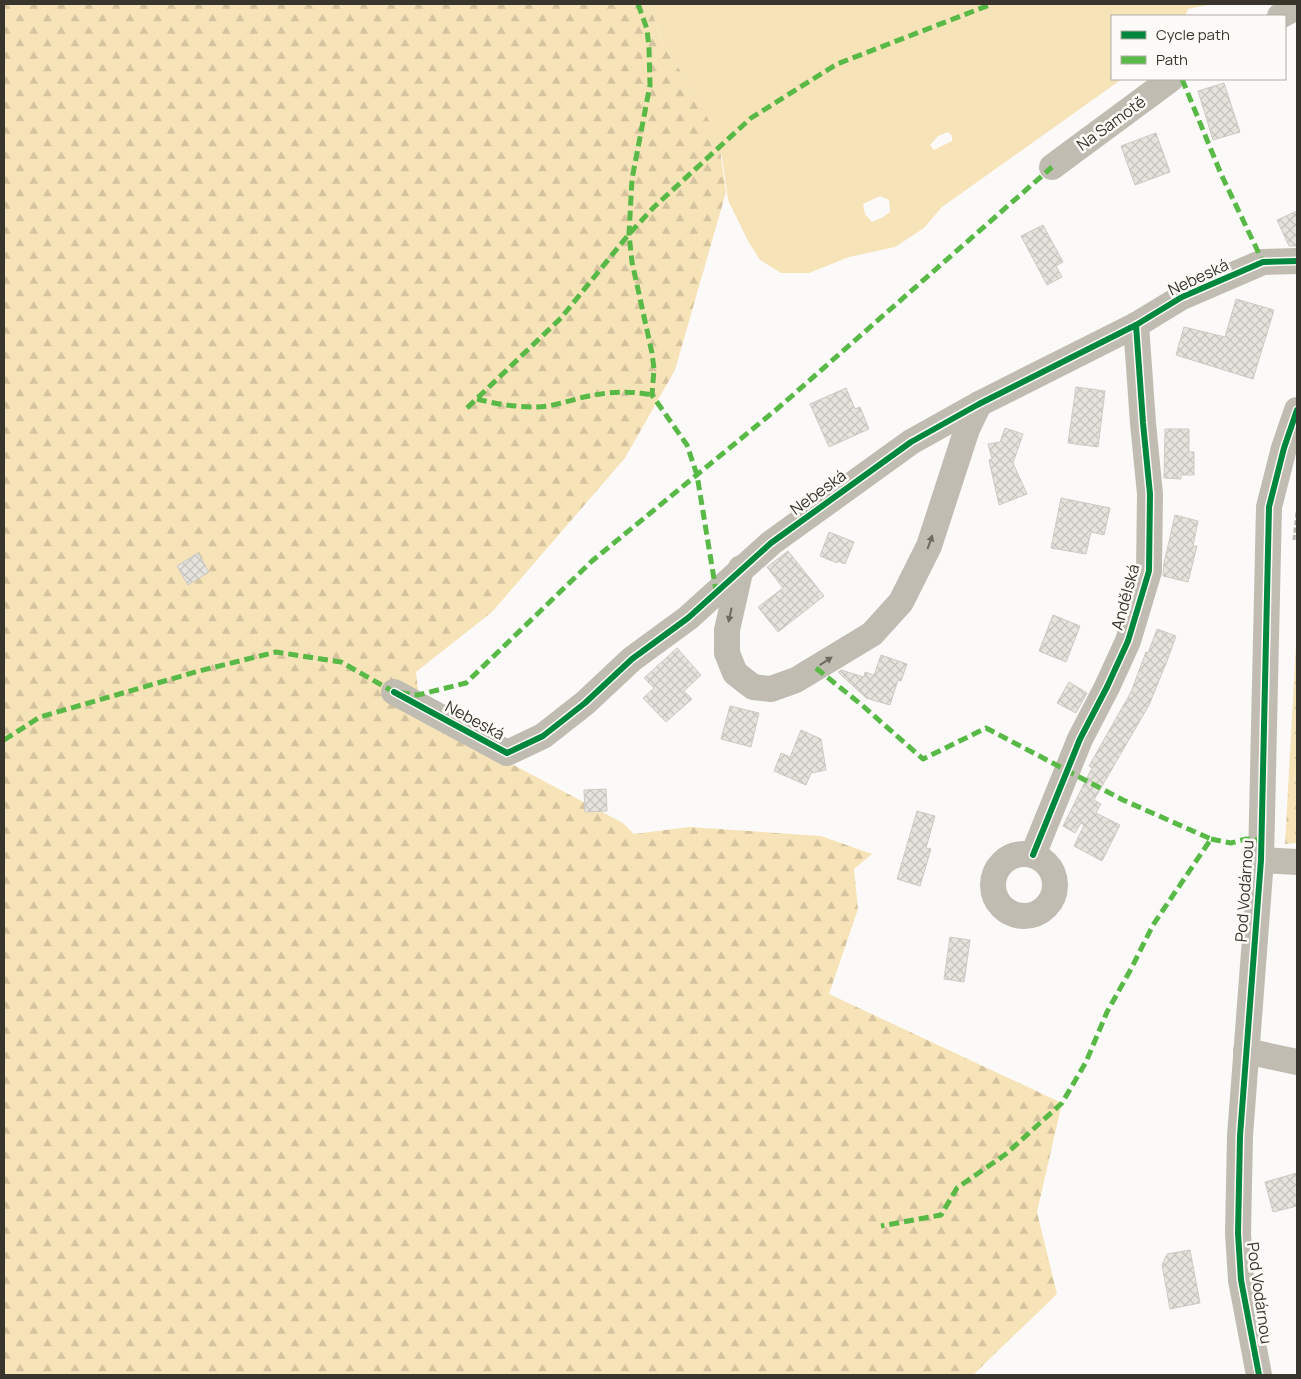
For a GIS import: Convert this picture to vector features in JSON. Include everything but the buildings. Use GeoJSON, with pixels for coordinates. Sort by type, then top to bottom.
{"type":"FeatureCollection","features":[{"type":"Feature","properties":{"kind":"street"},"geometry":{"type":"LineString","coordinates":[[1282,15],[1297,7]]}},
{"type":"Feature","properties":{"kind":"street","name":"Na Samotě"},"geometry":{"type":"LineString","coordinates":[[1052,167],[1170,80]]}},
{"type":"Feature","properties":{"kind":"street","name":"Nebeská"},"geometry":{"type":"LineString","coordinates":[[394,692],[507,753],[542,736],[585,703],[632,659],[688,618],[741,568],[771,543],[911,442],[979,404],[1136,326],[1182,297],[1263,262],[1297,261]]}},
{"type":"Feature","properties":{"kind":"street","name":"Andělská"},"geometry":{"type":"LineString","coordinates":[[1033,855],[1080,739],[1107,687],[1128,640],[1148,571],[1150,494],[1136,326]]}},
{"type":"Feature","properties":{"kind":"street"},"geometry":{"type":"LineString","coordinates":[[741,568],[727,630],[727,653],[735,673],[753,687],[771,689],[796,680],[872,634],[902,602],[929,546],[967,429],[979,404]]}},
{"type":"Feature","properties":{"kind":"street","name":"Pod Vodárnou"},"geometry":{"type":"LineString","coordinates":[[1259,1375],[1241,1280],[1238,1233],[1240,1136],[1261,860],[1269,507],[1284,448],[1297,410]]}},
{"type":"Feature","properties":{"kind":"street"},"geometry":{"type":"LineString","coordinates":[[1261,860],[1297,862]]}},
{"type":"Feature","properties":{"kind":"street"},"geometry":{"type":"LineString","coordinates":[[1246,1051],[1297,1062]]}},
{"type":"Feature","properties":{"kind":"green space"},"geometry":{"type":"Polygon","coordinates":[[[4,4],[649,4],[662,41],[702,106],[719,143],[726,192],[675,370],[625,458],[492,612],[416,672],[421,716],[623,823],[634,834],[689,827],[821,836],[872,854],[854,869],[858,909],[829,994],[1062,1103],[1037,1212],[1057,1294],[973,1375],[4,1375],[4,4]]]}},
{"type":"Feature","properties":{"kind":"green space"},"geometry":{"type":"Polygon","coordinates":[[[649,4],[1213,4],[1188,9],[1185,15],[1111,15],[1111,80],[1121,80],[942,207],[924,228],[895,247],[849,257],[809,273],[781,273],[760,260],[748,241],[728,200],[722,157],[702,106],[662,41],[649,4]],[[948,132],[938,136],[930,145],[934,150],[952,141],[952,136],[948,132]],[[880,196],[863,204],[865,214],[872,222],[890,212],[889,200],[880,196]]]}},
{"type":"Feature","properties":{"kind":"green space"},"geometry":{"type":"Polygon","coordinates":[[[1297,626],[1297,843],[1285,844],[1297,626]]]}},
{"type":"Feature","properties":{"kind":"marked path"},"geometry":{"type":"LineString","coordinates":[[638,4],[647,29],[650,85],[632,179],[629,234],[632,262],[652,353],[654,369],[652,395],[687,445],[697,475],[716,591]]}},
{"type":"Feature","properties":{"kind":"marked path"},"geometry":{"type":"LineString","coordinates":[[467,408],[561,318],[629,234],[654,207],[751,118],[837,64],[992,4]]}},
{"type":"Feature","properties":{"kind":"marked path"},"geometry":{"type":"LineString","coordinates":[[1182,80],[1221,174],[1263,262]]}},
{"type":"Feature","properties":{"kind":"marked path"},"geometry":{"type":"LineString","coordinates":[[4,740],[40,717],[199,671],[276,652],[341,662],[394,692],[418,695],[466,683],[592,561],[777,409],[1052,167]]}},
{"type":"Feature","properties":{"kind":"marked path"},"geometry":{"type":"LineString","coordinates":[[477,399],[506,405],[535,407],[607,393],[625,392],[652,395]]}},
{"type":"Feature","properties":{"kind":"marked path"},"geometry":{"type":"LineString","coordinates":[[816,668],[863,706],[923,759],[986,728],[1123,800],[1211,839],[1153,925],[1107,1012],[1086,1062],[1062,1103],[1006,1154],[957,1188],[941,1215],[881,1226]]}},
{"type":"Feature","properties":{"kind":"marked path"},"geometry":{"type":"LineString","coordinates":[[1211,839],[1231,843],[1246,839],[1262,840]]}},
{"type":"Feature","properties":{"kind":"cycle path"},"geometry":{"type":"LineString","coordinates":[[394,692],[507,753],[543,736],[585,703],[632,659],[688,618],[771,543],[911,442],[979,404],[1136,325],[1182,297],[1263,262],[1297,261]]}},
{"type":"Feature","properties":{"kind":"cycle path"},"geometry":{"type":"LineString","coordinates":[[1033,855],[1080,739],[1128,641],[1149,571],[1150,494],[1136,325]]}},
{"type":"Feature","properties":{"kind":"cycle path"},"geometry":{"type":"LineString","coordinates":[[1259,1375],[1241,1280],[1238,1233],[1240,1136],[1261,860],[1269,507],[1284,448],[1297,410]]}}]}
